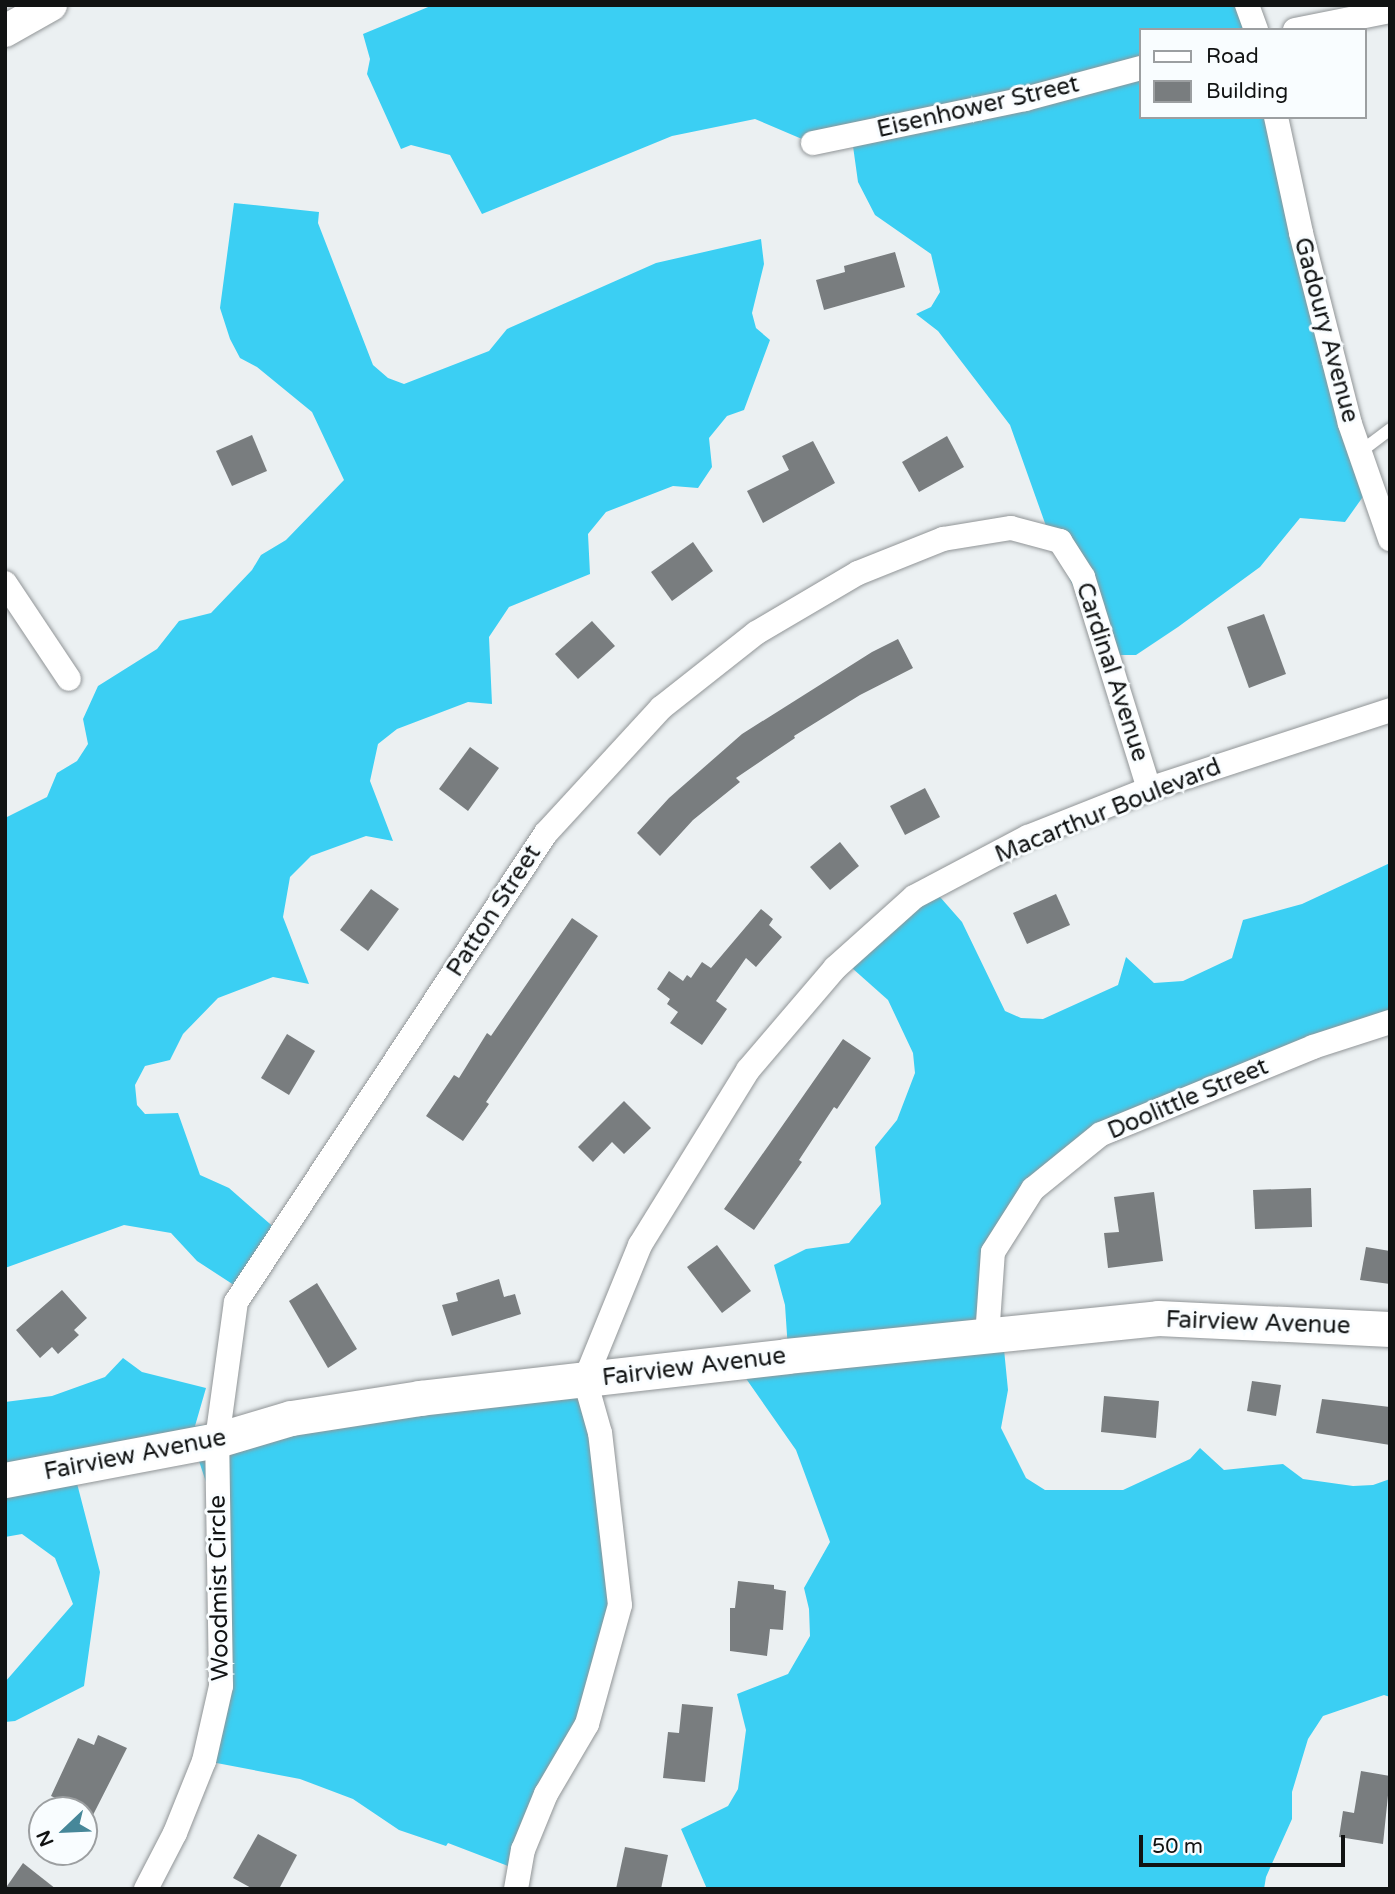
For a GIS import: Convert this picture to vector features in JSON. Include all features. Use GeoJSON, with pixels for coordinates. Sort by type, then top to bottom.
{"type":"FeatureCollection","features":[{"type":"Feature","properties":{"kind":"main road","name":"Fairview Avenue"},"geometry":{"type":"LineString","coordinates":[[5,1480],[217,1440],[291,1418],[420,1398],[585,1380],[1158,1318],[1390,1329]]}},
{"type":"Feature","properties":{"kind":"street"},"geometry":{"type":"LineString","coordinates":[[5,31],[51,5]]}},
{"type":"Feature","properties":{"kind":"street"},"geometry":{"type":"LineString","coordinates":[[1247,5],[1255,28]]}},
{"type":"Feature","properties":{"kind":"street"},"geometry":{"type":"LineString","coordinates":[[1304,28],[1390,10]]}},
{"type":"Feature","properties":{"kind":"street","name":"Eisenhower Street"},"geometry":{"type":"LineString","coordinates":[[813,143],[1025,99],[1140,68]]}},
{"type":"Feature","properties":{"kind":"street","name":"Gadoury Avenue"},"geometry":{"type":"LineString","coordinates":[[1276,119],[1301,233],[1360,452],[1390,539]]}},
{"type":"Feature","properties":{"kind":"street","name":"Cardinal Avenue"},"geometry":{"type":"LineString","coordinates":[[956,537],[1011,528],[1060,541],[1083,577],[1149,789]]}},
{"type":"Feature","properties":{"kind":"street","name":"Patton Street"},"geometry":{"type":"LineString","coordinates":[[217,1440],[236,1302],[546,834],[661,708],[756,633],[858,573],[956,537]]}},
{"type":"Feature","properties":{"kind":"street"},"geometry":{"type":"LineString","coordinates":[[5,583],[69,679]]}},
{"type":"Feature","properties":{"kind":"street","name":"Macarthur Boulevard"},"geometry":{"type":"LineString","coordinates":[[585,1380],[640,1245],[748,1070],[835,968],[914,897],[1028,837],[1149,789],[1390,710]]}},
{"type":"Feature","properties":{"kind":"street","name":"Doolittle Street"},"geometry":{"type":"LineString","coordinates":[[987,1337],[993,1252],[1033,1189],[1101,1134],[1313,1047],[1390,1022]]}},
{"type":"Feature","properties":{"kind":"street"},"geometry":{"type":"LineString","coordinates":[[516,1889],[523,1850],[546,1794],[587,1724],[620,1605],[600,1433],[585,1380]]}},
{"type":"Feature","properties":{"kind":"street","name":"Woodmist Circle"},"geometry":{"type":"LineString","coordinates":[[146,1889],[175,1833],[204,1761],[222,1686],[217,1440]]}},
{"type":"Feature","properties":{"kind":"lane"},"geometry":{"type":"LineString","coordinates":[[1360,452],[1390,429]]}},
{"type":"Feature","properties":{"kind":"shaded area"},"geometry":{"type":"Polygon","coordinates":[[[433,5],[1246,5],[1252,28],[1140,28],[1140,119],[1274,119],[1372,484],[1345,522],[1300,518],[1260,567],[1178,627],[1136,655],[1106,655],[1051,540],[1010,425],[938,331],[916,314],[931,307],[940,292],[931,254],[875,215],[858,182],[852,139],[809,142],[755,119],[672,136],[482,214],[450,155],[411,145],[401,149],[367,74],[370,59],[363,34],[433,5]]]}},
{"type":"Feature","properties":{"kind":"shaded area"},"geometry":{"type":"Polygon","coordinates":[[[234,203],[319,212],[318,223],[373,365],[388,378],[404,384],[489,351],[507,329],[656,263],[761,239],[764,264],[752,313],[756,328],[770,340],[744,410],[727,416],[709,438],[712,467],[698,488],[673,486],[606,512],[588,534],[590,574],[509,607],[489,637],[492,704],[468,702],[397,729],[378,744],[370,781],[393,841],[366,836],[311,856],[290,877],[283,917],[309,984],[273,977],[218,998],[183,1034],[170,1060],[145,1066],[135,1085],[137,1105],[145,1114],[178,1113],[200,1175],[229,1188],[277,1230],[240,1289],[197,1261],[171,1233],[124,1225],[5,1268],[5,818],[47,797],[57,773],[77,761],[88,744],[83,719],[98,686],[157,649],[179,621],[211,613],[252,570],[261,555],[286,540],[344,480],[312,412],[257,367],[240,358],[230,339],[220,308],[234,203]]]}},
{"type":"Feature","properties":{"kind":"shaded area"},"geometry":{"type":"Polygon","coordinates":[[[1390,863],[1390,1020],[1119,1124],[1027,1190],[990,1261],[1008,1390],[1001,1428],[1026,1478],[1045,1490],[1123,1490],[1190,1459],[1200,1448],[1224,1470],[1283,1464],[1303,1479],[1353,1486],[1373,1485],[1390,1479],[1390,1697],[1384,1695],[1323,1716],[1308,1739],[1292,1792],[1292,1819],[1266,1877],[1264,1889],[707,1889],[681,1829],[728,1806],[738,1789],[746,1730],[737,1694],[788,1674],[810,1636],[809,1609],[804,1588],[830,1542],[796,1450],[740,1370],[788,1350],[785,1305],[774,1265],[806,1249],[849,1243],[881,1204],[875,1147],[897,1120],[915,1073],[913,1053],[888,1000],[843,960],[933,889],[962,922],[1005,1011],[1021,1018],[1043,1019],[1118,985],[1126,957],[1154,983],[1183,981],[1232,958],[1243,920],[1302,904],[1390,863]]]}},
{"type":"Feature","properties":{"kind":"shaded area"},"geometry":{"type":"Polygon","coordinates":[[[123,1358],[142,1372],[206,1388],[195,1426],[578,1381],[607,1531],[610,1602],[587,1697],[516,1869],[448,1843],[446,1846],[399,1830],[353,1799],[300,1779],[206,1761],[217,1707],[210,1494],[192,1440],[73,1468],[100,1572],[84,1686],[15,1721],[5,1722],[5,1682],[73,1604],[55,1558],[22,1534],[5,1537],[5,1402],[52,1396],[105,1377],[123,1358]]]}},
{"type":"Feature","properties":{"kind":"building"},"geometry":{"type":"Polygon","coordinates":[[[895,252],[905,287],[824,310],[816,280],[845,272],[844,266],[895,252]]]}},
{"type":"Feature","properties":{"kind":"building"},"geometry":{"type":"Polygon","coordinates":[[[252,435],[267,471],[232,486],[216,451],[252,435]]]}},
{"type":"Feature","properties":{"kind":"building"},"geometry":{"type":"Polygon","coordinates":[[[947,436],[964,467],[919,492],[902,462],[947,436]]]}},
{"type":"Feature","properties":{"kind":"building"},"geometry":{"type":"Polygon","coordinates":[[[813,441],[835,483],[763,523],[747,491],[789,470],[782,456],[813,441]]]}},
{"type":"Feature","properties":{"kind":"building"},"geometry":{"type":"Polygon","coordinates":[[[693,542],[713,571],[672,601],[651,572],[693,542]]]}},
{"type":"Feature","properties":{"kind":"building"},"geometry":{"type":"Polygon","coordinates":[[[1264,614],[1286,674],[1249,688],[1227,627],[1264,614]]]}},
{"type":"Feature","properties":{"kind":"building"},"geometry":{"type":"Polygon","coordinates":[[[592,621],[615,646],[578,679],[555,654],[592,621]]]}},
{"type":"Feature","properties":{"kind":"building"},"geometry":{"type":"Polygon","coordinates":[[[898,639],[913,668],[860,695],[794,736],[795,738],[736,778],[740,782],[693,820],[660,856],[637,833],[669,798],[742,734],[872,652],[898,639]]]}},
{"type":"Feature","properties":{"kind":"building"},"geometry":{"type":"Polygon","coordinates":[[[470,747],[499,768],[468,811],[439,789],[470,747]]]}},
{"type":"Feature","properties":{"kind":"building"},"geometry":{"type":"Polygon","coordinates":[[[925,788],[940,817],[905,835],[890,806],[925,788]]]}},
{"type":"Feature","properties":{"kind":"building"},"geometry":{"type":"Polygon","coordinates":[[[840,842],[859,866],[830,890],[810,867],[840,842]]]}},
{"type":"Feature","properties":{"kind":"building"},"geometry":{"type":"Polygon","coordinates":[[[371,889],[399,909],[368,951],[340,930],[371,889]]]}},
{"type":"Feature","properties":{"kind":"building"},"geometry":{"type":"Polygon","coordinates":[[[1056,894],[1070,925],[1027,944],[1013,913],[1056,894]]]}},
{"type":"Feature","properties":{"kind":"building"},"geometry":{"type":"Polygon","coordinates":[[[761,909],[773,919],[769,925],[782,937],[756,967],[746,958],[716,1001],[727,1009],[702,1045],[670,1023],[678,1012],[667,1004],[670,999],[657,989],[669,971],[683,981],[687,975],[691,978],[702,962],[711,968],[761,909]]]}},
{"type":"Feature","properties":{"kind":"building"},"geometry":{"type":"Polygon","coordinates":[[[572,918],[598,936],[486,1102],[489,1104],[463,1141],[426,1116],[454,1075],[459,1078],[487,1033],[491,1036],[572,918]]]}},
{"type":"Feature","properties":{"kind":"building"},"geometry":{"type":"Polygon","coordinates":[[[287,1034],[315,1051],[289,1095],[261,1078],[287,1034]]]}},
{"type":"Feature","properties":{"kind":"building"},"geometry":{"type":"Polygon","coordinates":[[[843,1039],[871,1058],[837,1109],[834,1107],[799,1160],[802,1162],[754,1230],[724,1209],[843,1039]]]}},
{"type":"Feature","properties":{"kind":"building"},"geometry":{"type":"Polygon","coordinates":[[[624,1101],[651,1128],[624,1154],[612,1142],[593,1162],[578,1147],[624,1101]]]}},
{"type":"Feature","properties":{"kind":"building"},"geometry":{"type":"Polygon","coordinates":[[[1311,1188],[1312,1227],[1255,1229],[1253,1190],[1311,1188]]]}},
{"type":"Feature","properties":{"kind":"building"},"geometry":{"type":"Polygon","coordinates":[[[1154,1192],[1163,1261],[1108,1268],[1104,1233],[1119,1232],[1114,1197],[1154,1192]]]}},
{"type":"Feature","properties":{"kind":"building"},"geometry":{"type":"Polygon","coordinates":[[[717,1245],[751,1291],[722,1313],[687,1267],[717,1245]]]}},
{"type":"Feature","properties":{"kind":"building"},"geometry":{"type":"Polygon","coordinates":[[[1366,1247],[1390,1251],[1390,1284],[1360,1280],[1366,1247]]]}},
{"type":"Feature","properties":{"kind":"building"},"geometry":{"type":"Polygon","coordinates":[[[499,1279],[504,1297],[515,1294],[521,1314],[452,1336],[442,1305],[458,1301],[456,1293],[499,1279]]]}},
{"type":"Feature","properties":{"kind":"building"},"geometry":{"type":"Polygon","coordinates":[[[317,1283],[357,1349],[328,1368],[289,1301],[317,1283]]]}},
{"type":"Feature","properties":{"kind":"building"},"geometry":{"type":"Polygon","coordinates":[[[62,1290],[87,1318],[74,1330],[79,1335],[58,1354],[52,1347],[40,1358],[16,1330],[62,1290]]]}},
{"type":"Feature","properties":{"kind":"building"},"geometry":{"type":"Polygon","coordinates":[[[1252,1381],[1281,1385],[1276,1416],[1247,1411],[1252,1381]]]}},
{"type":"Feature","properties":{"kind":"building"},"geometry":{"type":"Polygon","coordinates":[[[1104,1396],[1159,1401],[1156,1438],[1101,1432],[1104,1396]]]}},
{"type":"Feature","properties":{"kind":"building"},"geometry":{"type":"Polygon","coordinates":[[[1322,1399],[1390,1407],[1390,1445],[1316,1433],[1322,1399]]]}},
{"type":"Feature","properties":{"kind":"building"},"geometry":{"type":"Polygon","coordinates":[[[738,1581],[774,1585],[774,1589],[786,1591],[783,1630],[770,1629],[767,1656],[730,1651],[730,1608],[735,1608],[738,1581]]]}},
{"type":"Feature","properties":{"kind":"building"},"geometry":{"type":"Polygon","coordinates":[[[682,1704],[713,1707],[705,1782],[663,1778],[668,1732],[679,1733],[682,1704]]]}},
{"type":"Feature","properties":{"kind":"building"},"geometry":{"type":"Polygon","coordinates":[[[98,1735],[127,1748],[98,1805],[98,1796],[51,1796],[78,1738],[94,1745],[98,1735]]]}},
{"type":"Feature","properties":{"kind":"building"},"geometry":{"type":"Polygon","coordinates":[[[1361,1771],[1390,1776],[1383,1844],[1339,1837],[1343,1811],[1354,1813],[1361,1771]]]}},
{"type":"Feature","properties":{"kind":"building"},"geometry":{"type":"Polygon","coordinates":[[[258,1834],[297,1855],[279,1889],[253,1889],[233,1878],[258,1834]]]}},
{"type":"Feature","properties":{"kind":"building"},"geometry":{"type":"Polygon","coordinates":[[[625,1847],[668,1855],[661,1889],[616,1889],[625,1847]]]}},
{"type":"Feature","properties":{"kind":"building"},"geometry":{"type":"Polygon","coordinates":[[[23,1863],[56,1889],[5,1889],[23,1863]]]}}]}
